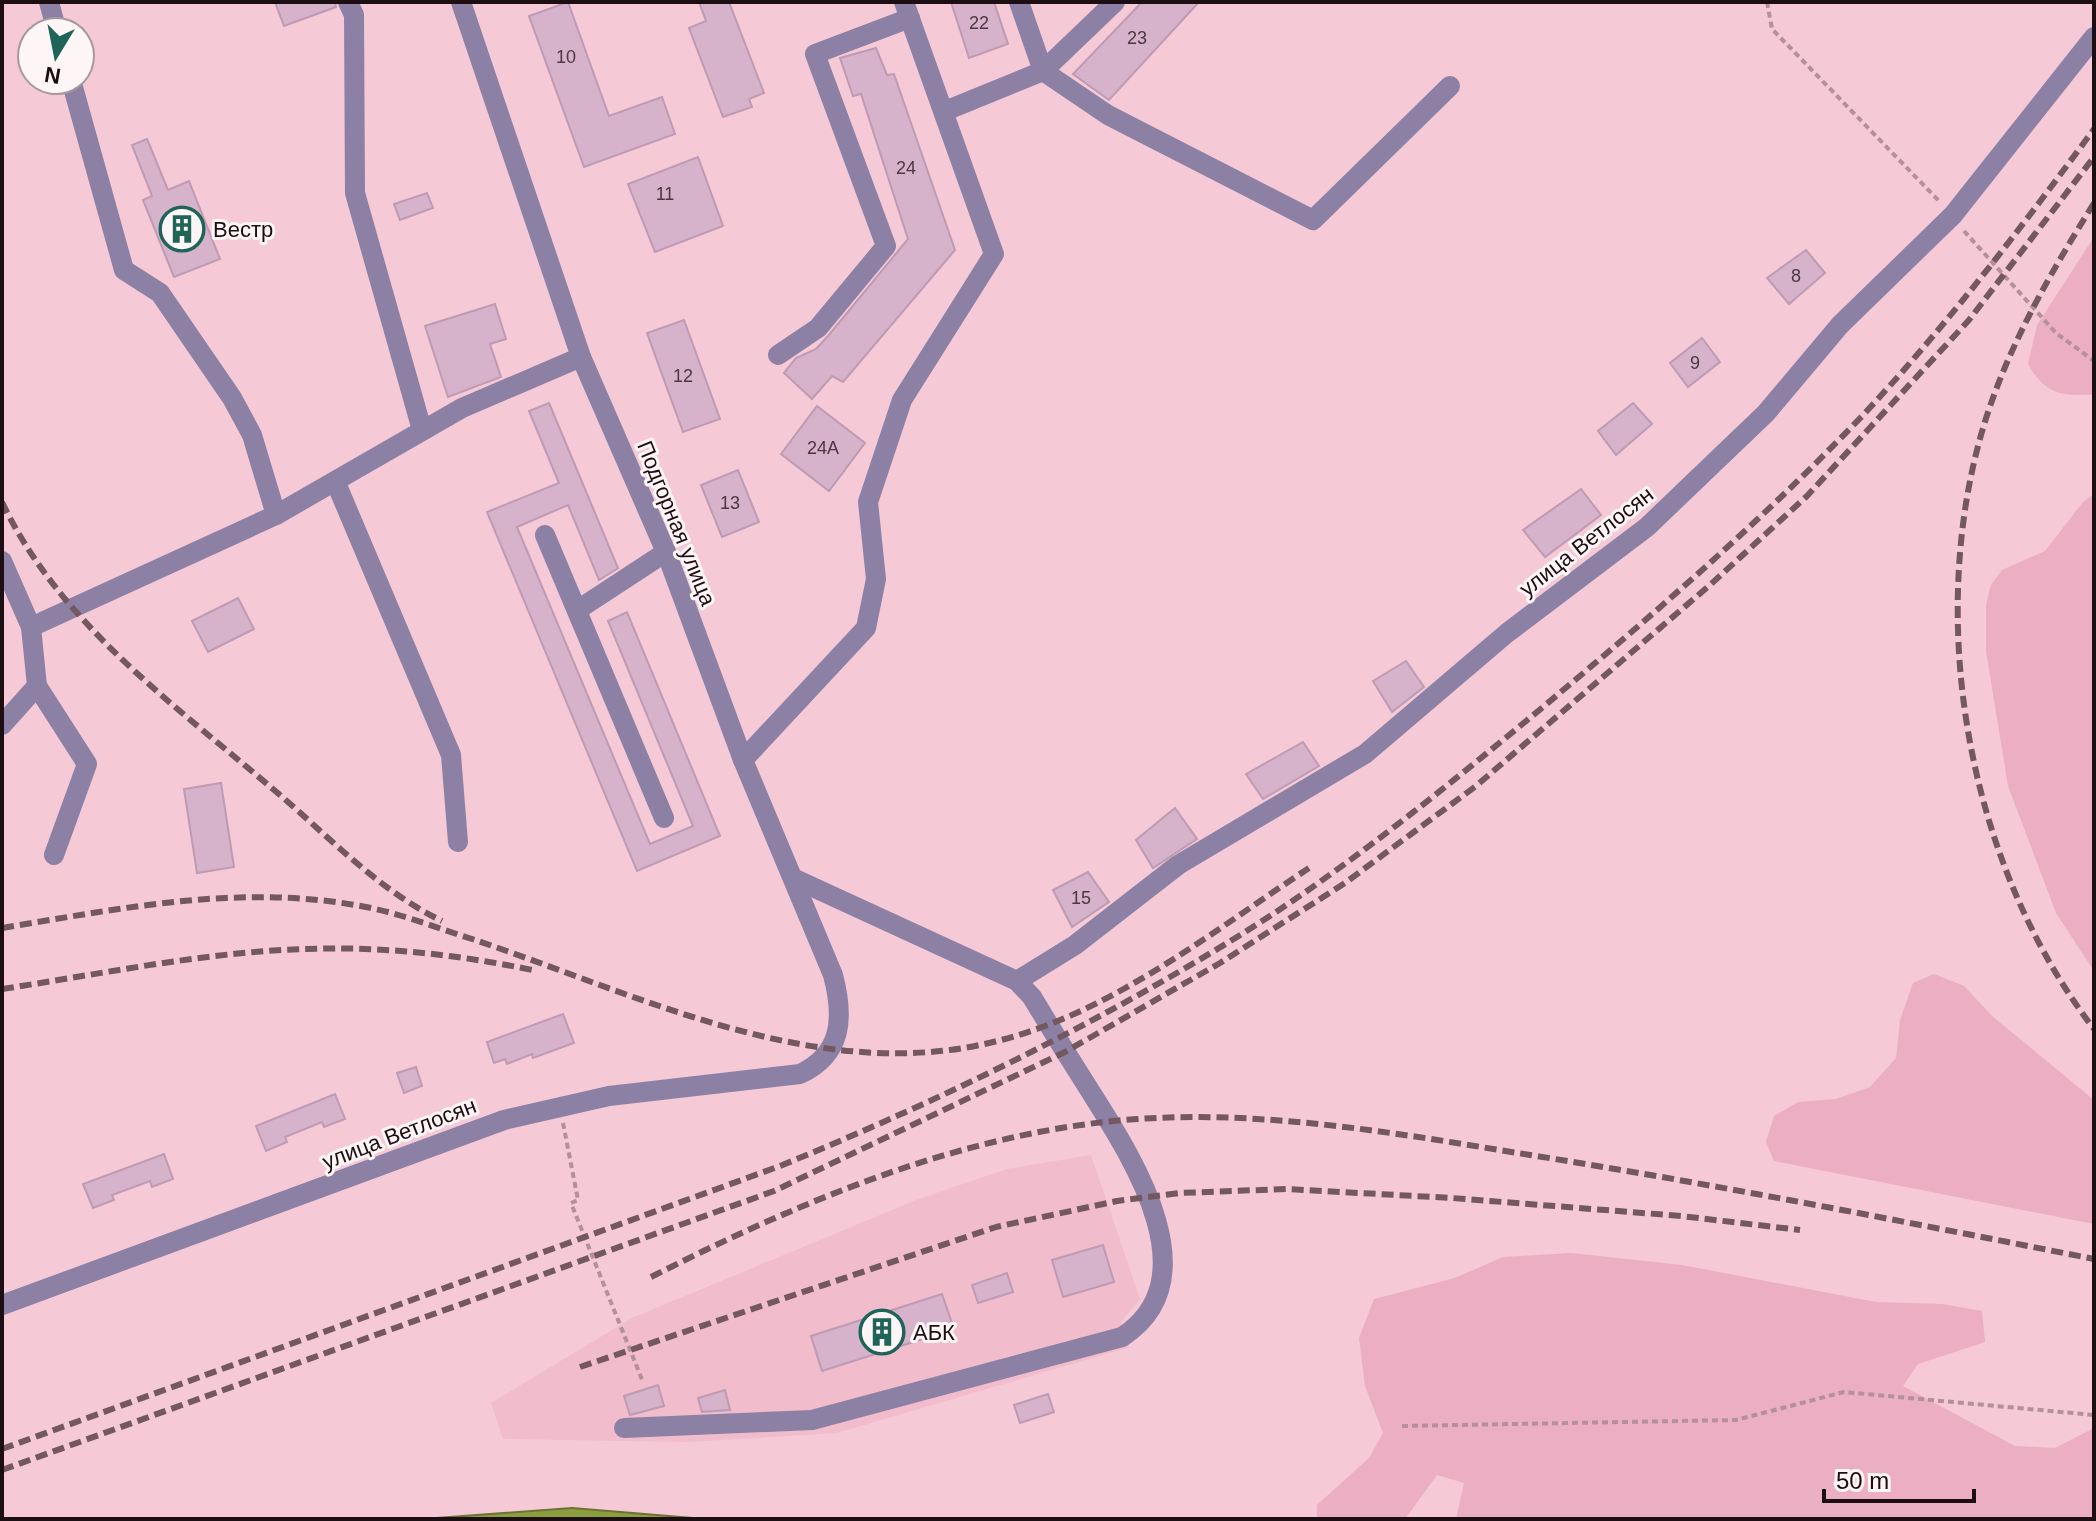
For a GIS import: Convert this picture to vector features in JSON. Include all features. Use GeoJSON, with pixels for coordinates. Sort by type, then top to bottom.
{"type":"FeatureCollection","features":[{"type":"Feature","properties":{"kind":"street"},"geometry":{"type":"LineString","coordinates":[[348,2],[354,15],[355,193],[422,430]]}},
{"type":"Feature","properties":{"kind":"street","name":"Подгорная улица"},"geometry":{"type":"LineString","coordinates":[[461,2],[581,357],[666,552],[743,760],[833,975],[840,1028],[825,1059]]}},
{"type":"Feature","properties":{"kind":"street"},"geometry":{"type":"LineString","coordinates":[[1019,2],[1043,71],[1108,115],[1313,220],[1450,86]]}},
{"type":"Feature","properties":{"kind":"street"},"geometry":{"type":"LineString","coordinates":[[945,111],[1043,71],[1115,2]]}},
{"type":"Feature","properties":{"kind":"street"},"geometry":{"type":"LineString","coordinates":[[743,760],[866,628],[876,579],[868,502],[902,400],[994,254],[907,10],[815,54],[886,246],[818,328],[778,355]]}},
{"type":"Feature","properties":{"kind":"street","name":"улица Ветлосян"},"geometry":{"type":"LineString","coordinates":[[1017,981],[1075,945],[1178,865],[1365,754],[1507,633],[1647,527],[1766,413],[1840,325],[1953,215],[2094,37]]}},
{"type":"Feature","properties":{"kind":"street"},"geometry":{"type":"LineString","coordinates":[[75,96],[124,270],[160,293],[232,398],[252,435],[276,515]]}},
{"type":"Feature","properties":{"kind":"street"},"geometry":{"type":"LineString","coordinates":[[31,627],[276,515],[336,483],[422,430],[496,392],[581,357]]}},
{"type":"Feature","properties":{"kind":"street"},"geometry":{"type":"LineString","coordinates":[[336,483],[451,755],[458,842]]}},
{"type":"Feature","properties":{"kind":"street"},"geometry":{"type":"LineString","coordinates":[[545,535],[579,609],[664,818]]}},
{"type":"Feature","properties":{"kind":"street"},"geometry":{"type":"LineString","coordinates":[[579,609],[666,552]]}},
{"type":"Feature","properties":{"kind":"street"},"geometry":{"type":"LineString","coordinates":[[2,561],[31,627],[37,686],[87,764],[54,855]]}},
{"type":"Feature","properties":{"kind":"street"},"geometry":{"type":"LineString","coordinates":[[2,725],[37,686]]}},
{"type":"Feature","properties":{"kind":"street"},"geometry":{"type":"LineString","coordinates":[[624,1428],[812,1420],[1122,1337],[1138,1327],[1155,1300],[1159,1282],[1160,1241],[1150,1196],[1121,1140],[1032,997],[1017,981],[793,878]]}},
{"type":"Feature","properties":{"kind":"street","name":"улица Ветлосян"},"geometry":{"type":"LineString","coordinates":[[2,1305],[470,1130],[559,1105],[609,1096],[788,1077],[809,1070],[825,1059]]}},
{"type":"Feature","properties":{"kind":"path"},"geometry":{"type":"LineString","coordinates":[[1767,2],[1772,29],[1953,215],[1969,239],[2034,305],[2056,333],[2094,361]]}},
{"type":"Feature","properties":{"kind":"path"},"geometry":{"type":"LineString","coordinates":[[559,1105],[578,1200],[571,1203],[643,1382]]}},
{"type":"Feature","properties":{"kind":"path"},"geometry":{"type":"LineString","coordinates":[[1402,1426],[1736,1420],[1844,1392],[2094,1415]]}},
{"type":"Feature","properties":{"kind":"shaded area"},"geometry":{"type":"Polygon","coordinates":[[[2094,237],[2094,394],[2063,394],[2041,382],[2028,364],[2037,325],[2094,237]]]}},
{"type":"Feature","properties":{"kind":"shaded area"},"geometry":{"type":"Polygon","coordinates":[[[2094,494],[2094,971],[2056,913],[2008,786],[1986,651],[1986,605],[1991,585],[2002,570],[2045,551],[2083,502],[2094,494]]]}},
{"type":"Feature","properties":{"kind":"shaded area"},"geometry":{"type":"Polygon","coordinates":[[[1934,974],[1964,986],[1992,1016],[2094,1100],[2094,1224],[1774,1161],[1766,1142],[1774,1116],[1798,1102],[1836,1099],[1870,1087],[1896,1058],[1900,1020],[1913,983],[1934,974]]]}},
{"type":"Feature","properties":{"kind":"shaded area"},"geometry":{"type":"Polygon","coordinates":[[[1091,1155],[1140,1299],[1121,1322],[1130,1347],[837,1433],[687,1442],[503,1439],[491,1403],[632,1318],[916,1200],[1007,1169],[1091,1155]]]}},
{"type":"Feature","properties":{"kind":"shaded area"},"geometry":{"type":"Polygon","coordinates":[[[1571,1253],[1682,1265],[1876,1302],[1942,1304],[1982,1311],[1985,1342],[1918,1364],[1903,1386],[2015,1446],[2055,1448],[2094,1428],[2094,1519],[1456,1519],[1464,1483],[1437,1475],[1405,1519],[1317,1519],[1317,1505],[1369,1458],[1383,1433],[1365,1386],[1359,1338],[1374,1299],[1455,1278],[1503,1257],[1571,1253]]]}},
{"type":"Feature","properties":{"kind":"shaded area"},"geometry":{"type":"Polygon","coordinates":[[[572,1508],[705,1519],[423,1519],[572,1508]]]}},
{"type":"Feature","properties":{"kind":"building"},"geometry":{"type":"Polygon","coordinates":[[[275,2],[335,2],[336,7],[284,26],[275,2]]]}},
{"type":"Feature","properties":{"kind":"building"},"geometry":{"type":"Polygon","coordinates":[[[568,2],[609,116],[662,97],[675,134],[584,167],[529,16],[568,2]]]}},
{"type":"Feature","properties":{"kind":"building"},"geometry":{"type":"Polygon","coordinates":[[[699,2],[729,2],[764,93],[749,99],[752,107],[723,117],[689,28],[706,21],[699,2]]]}},
{"type":"Feature","properties":{"kind":"building"},"geometry":{"type":"Polygon","coordinates":[[[951,2],[994,2],[1008,44],[969,58],[951,2]]]}},
{"type":"Feature","properties":{"kind":"building"},"geometry":{"type":"Polygon","coordinates":[[[1142,2],[1199,2],[1109,100],[1073,74],[1142,2]]]}},
{"type":"Feature","properties":{"kind":"building"},"geometry":{"type":"Polygon","coordinates":[[[876,48],[887,75],[894,74],[955,250],[843,382],[832,376],[812,399],[784,373],[796,358],[816,349],[908,239],[861,94],[853,96],[840,58],[876,48]]]}},
{"type":"Feature","properties":{"kind":"building","name":"Вестр"},"geometry":{"type":"Polygon","coordinates":[[[147,139],[168,190],[189,181],[220,259],[174,277],[143,200],[152,196],[132,145],[147,139]]]}},
{"type":"Feature","properties":{"kind":"building"},"geometry":{"type":"Polygon","coordinates":[[[698,157],[723,226],[655,252],[628,184],[698,157]]]}},
{"type":"Feature","properties":{"kind":"building"},"geometry":{"type":"Polygon","coordinates":[[[427,193],[433,208],[400,220],[394,204],[427,193]]]}},
{"type":"Feature","properties":{"kind":"building"},"geometry":{"type":"Polygon","coordinates":[[[1806,250],[1825,273],[1789,304],[1767,278],[1806,250]]]}},
{"type":"Feature","properties":{"kind":"building"},"geometry":{"type":"Polygon","coordinates":[[[495,304],[506,339],[490,344],[501,377],[448,397],[425,326],[495,304]]]}},
{"type":"Feature","properties":{"kind":"building"},"geometry":{"type":"Polygon","coordinates":[[[684,320],[720,419],[683,432],[647,333],[684,320]]]}},
{"type":"Feature","properties":{"kind":"building"},"geometry":{"type":"Polygon","coordinates":[[[1702,338],[1720,362],[1688,387],[1670,363],[1702,338]]]}},
{"type":"Feature","properties":{"kind":"building"},"geometry":{"type":"Polygon","coordinates":[[[549,403],[618,568],[599,580],[568,505],[517,527],[650,844],[693,826],[608,621],[627,612],[720,836],[637,871],[487,512],[559,483],[529,411],[549,403]]]}},
{"type":"Feature","properties":{"kind":"building"},"geometry":{"type":"Polygon","coordinates":[[[1633,403],[1652,424],[1616,455],[1598,431],[1633,403]]]}},
{"type":"Feature","properties":{"kind":"building"},"geometry":{"type":"Polygon","coordinates":[[[817,406],[865,443],[829,491],[781,454],[817,406]]]}},
{"type":"Feature","properties":{"kind":"building"},"geometry":{"type":"Polygon","coordinates":[[[738,470],[759,522],[722,537],[701,485],[738,470]]]}},
{"type":"Feature","properties":{"kind":"building"},"geometry":{"type":"Polygon","coordinates":[[[1581,489],[1601,515],[1545,557],[1523,530],[1581,489]]]}},
{"type":"Feature","properties":{"kind":"building"},"geometry":{"type":"Polygon","coordinates":[[[238,598],[254,629],[208,652],[192,621],[238,598]]]}},
{"type":"Feature","properties":{"kind":"building"},"geometry":{"type":"Polygon","coordinates":[[[1406,661],[1424,687],[1392,712],[1373,681],[1406,661]]]}},
{"type":"Feature","properties":{"kind":"building"},"geometry":{"type":"Polygon","coordinates":[[[1303,742],[1319,766],[1263,799],[1246,774],[1303,742]]]}},
{"type":"Feature","properties":{"kind":"building"},"geometry":{"type":"Polygon","coordinates":[[[221,783],[234,867],[197,873],[184,789],[221,783]]]}},
{"type":"Feature","properties":{"kind":"building"},"geometry":{"type":"Polygon","coordinates":[[[1175,808],[1197,839],[1153,868],[1136,840],[1175,808]]]}},
{"type":"Feature","properties":{"kind":"building"},"geometry":{"type":"Polygon","coordinates":[[[1088,872],[1109,902],[1072,927],[1053,890],[1088,872]]]}},
{"type":"Feature","properties":{"kind":"building"},"geometry":{"type":"Polygon","coordinates":[[[563,1014],[574,1043],[533,1058],[532,1054],[507,1064],[505,1059],[494,1063],[487,1042],[563,1014]]]}},
{"type":"Feature","properties":{"kind":"building"},"geometry":{"type":"Polygon","coordinates":[[[416,1067],[422,1086],[404,1093],[397,1073],[416,1067]]]}},
{"type":"Feature","properties":{"kind":"building"},"geometry":{"type":"Polygon","coordinates":[[[335,1094],[345,1119],[324,1127],[322,1122],[285,1137],[287,1142],[266,1151],[256,1126],[335,1094]]]}},
{"type":"Feature","properties":{"kind":"building"},"geometry":{"type":"Polygon","coordinates":[[[164,1154],[173,1179],[152,1187],[150,1181],[112,1195],[114,1200],[93,1208],[83,1184],[164,1154]]]}},
{"type":"Feature","properties":{"kind":"building"},"geometry":{"type":"Polygon","coordinates":[[[1103,1245],[1114,1282],[1063,1297],[1052,1260],[1103,1245]]]}},
{"type":"Feature","properties":{"kind":"building"},"geometry":{"type":"Polygon","coordinates":[[[1007,1273],[1013,1292],[978,1303],[972,1285],[1007,1273]]]}},
{"type":"Feature","properties":{"kind":"building","name":"АБК"},"geometry":{"type":"Polygon","coordinates":[[[942,1294],[954,1329],[822,1371],[811,1336],[942,1294]]]}},
{"type":"Feature","properties":{"kind":"building"},"geometry":{"type":"Polygon","coordinates":[[[658,1385],[664,1406],[630,1415],[624,1396],[658,1385]]]}},
{"type":"Feature","properties":{"kind":"building"},"geometry":{"type":"Polygon","coordinates":[[[725,1390],[730,1410],[702,1412],[698,1398],[725,1390]]]}},
{"type":"Feature","properties":{"kind":"building"},"geometry":{"type":"Polygon","coordinates":[[[1048,1394],[1054,1412],[1020,1423],[1014,1405],[1048,1394]]]}},
{"type":"Feature","properties":{"kind":"railway"},"geometry":{"type":"LineString","coordinates":[[2,1449],[780,1166],[1013,1061],[1126,1002],[1237,937],[1317,884],[1432,798],[1585,672],[1748,528],[1864,414],[1925,346],[2094,129]]}},
{"type":"Feature","properties":{"kind":"railway"},"geometry":{"type":"LineString","coordinates":[[2,1470],[774,1191],[1065,1052],[1220,963],[1345,883],[1476,786],[1710,585],[1807,496],[1969,320],[2094,157]]}},
{"type":"Feature","properties":{"kind":"railway"},"geometry":{"type":"LineString","coordinates":[[2094,203],[2025,324],[1985,420],[1963,527],[1958,602],[1961,679],[1972,755],[1992,829],[2018,900],[2053,967],[2094,1029]]}},
{"type":"Feature","properties":{"kind":"railway"},"geometry":{"type":"LineString","coordinates":[[2,502],[26,546],[56,587],[125,662],[377,880],[442,921]]}},
{"type":"Feature","properties":{"kind":"railway"},"geometry":{"type":"LineString","coordinates":[[2,928],[184,901],[274,897],[320,900],[406,917],[732,1028],[799,1044],[866,1052],[933,1052],[1001,1040],[1083,1010],[1161,967],[1309,868]]}},
{"type":"Feature","properties":{"kind":"railway"},"geometry":{"type":"LineString","coordinates":[[2,989],[191,959],[306,949],[422,953],[537,971]]}},
{"type":"Feature","properties":{"kind":"railway"},"geometry":{"type":"LineString","coordinates":[[651,1277],[826,1197],[948,1154],[1073,1126],[1186,1117],[1285,1121],[1433,1139],[1742,1191],[2094,1259]]}},
{"type":"Feature","properties":{"kind":"railway"},"geometry":{"type":"LineString","coordinates":[[580,1367],[996,1227],[1117,1201],[1180,1193],[1286,1189],[1452,1198],[1681,1216],[1800,1230]]}},
{"type":"Feature","properties":{"kind":"place","name":"Вестр"},"geometry":{"type":"Point","coordinates":[182,229]}},
{"type":"Feature","properties":{"kind":"place","name":"АБК"},"geometry":{"type":"Point","coordinates":[882,1332]}}]}
